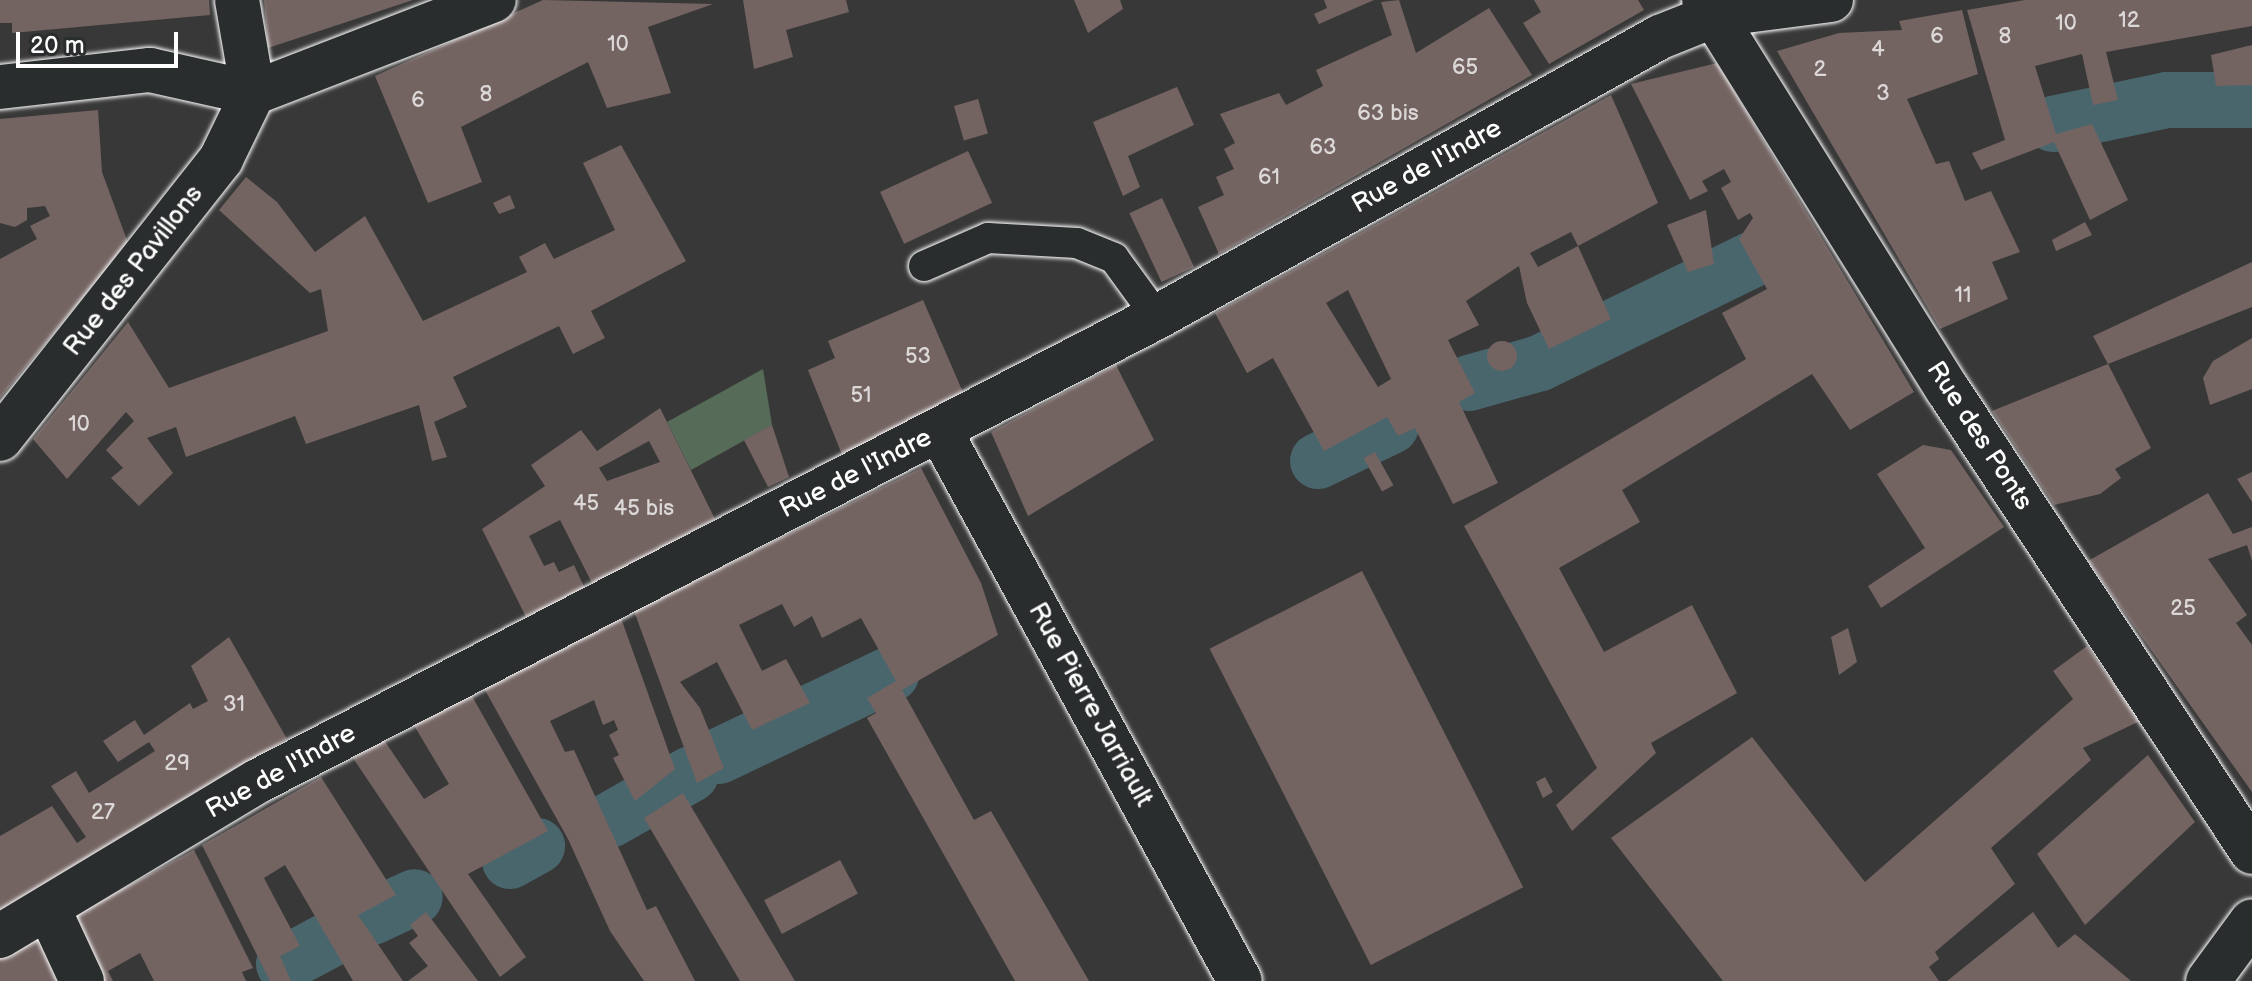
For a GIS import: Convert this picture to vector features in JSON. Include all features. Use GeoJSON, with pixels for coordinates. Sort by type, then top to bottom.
{"type":"FeatureCollection","features":[{"type":"Feature","properties":{"kind":"street"},"geometry":{"type":"LineString","coordinates":[[237,0],[253,93]]}},
{"type":"Feature","properties":{"kind":"street"},"geometry":{"type":"LineString","coordinates":[[0,87],[150,70],[253,93],[494,0]]}},
{"type":"Feature","properties":{"kind":"street","name":"Rue de l'Indre"},"geometry":{"type":"LineString","coordinates":[[0,936],[49,910],[258,781],[1157,317],[1709,7],[1831,0]]}},
{"type":"Feature","properties":{"kind":"street","name":"Rue des Ponts"},"geometry":{"type":"LineString","coordinates":[[1709,7],[2017,495],[2252,852]]}},
{"type":"Feature","properties":{"kind":"street","name":"Rue des Pavillons"},"geometry":{"type":"LineString","coordinates":[[0,439],[221,159],[253,93]]}},
{"type":"Feature","properties":{"kind":"street","name":"Rue Pierre Jarriault"},"geometry":{"type":"LineString","coordinates":[[940,431],[1240,981]]}},
{"type":"Feature","properties":{"kind":"street"},"geometry":{"type":"LineString","coordinates":[[49,910],[82,981]]}},
{"type":"Feature","properties":{"kind":"street"},"geometry":{"type":"LineString","coordinates":[[2208,981],[2252,921]]}},
{"type":"Feature","properties":{"kind":"lane"},"geometry":{"type":"LineString","coordinates":[[924,266],[988,238],[1077,243],[1114,258],[1157,317]]}},
{"type":"Feature","properties":{"kind":"green space"},"geometry":{"type":"Polygon","coordinates":[[[763,369],[772,425],[691,470],[667,422],[763,369]]]}},
{"type":"Feature","properties":{"kind":"building"},"geometry":{"type":"Polygon","coordinates":[[[0,0],[209,0],[210,15],[12,33],[12,23],[0,23],[0,0]]]}},
{"type":"Feature","properties":{"kind":"building"},"geometry":{"type":"Polygon","coordinates":[[[264,0],[413,0],[268,48],[264,0]]]}},
{"type":"Feature","properties":{"kind":"building"},"geometry":{"type":"Polygon","coordinates":[[[543,0],[713,4],[648,27],[671,93],[607,108],[588,62],[461,127],[482,182],[428,203],[375,76],[543,0]]]}},
{"type":"Feature","properties":{"kind":"building"},"geometry":{"type":"Polygon","coordinates":[[[743,0],[846,0],[849,12],[786,30],[793,57],[754,69],[743,0]]]}},
{"type":"Feature","properties":{"kind":"building"},"geometry":{"type":"Polygon","coordinates":[[[1074,0],[1120,0],[1123,9],[1088,33],[1074,0]]]}},
{"type":"Feature","properties":{"kind":"building"},"geometry":{"type":"Polygon","coordinates":[[[1324,0],[1374,0],[1319,24],[1314,14],[1327,8],[1324,0]]]}},
{"type":"Feature","properties":{"kind":"building"},"geometry":{"type":"Polygon","coordinates":[[[1399,0],[1416,53],[1489,8],[1532,75],[1219,254],[1198,207],[1224,195],[1216,177],[1234,169],[1224,149],[1235,143],[1220,114],[1279,93],[1286,105],[1323,86],[1316,70],[1392,35],[1381,2],[1399,0]]]}},
{"type":"Feature","properties":{"kind":"building"},"geometry":{"type":"Polygon","coordinates":[[[1534,0],[1638,0],[1644,10],[1549,64],[1523,23],[1541,12],[1534,0]]]}},
{"type":"Feature","properties":{"kind":"building"},"geometry":{"type":"Polygon","coordinates":[[[2025,0],[2252,0],[2252,26],[2106,52],[2118,100],[2093,105],[2082,54],[2035,66],[2056,134],[2092,124],[2128,200],[2090,220],[2054,142],[1981,170],[1972,153],[2005,140],[1967,10],[2025,0]]]}},
{"type":"Feature","properties":{"kind":"building"},"geometry":{"type":"Polygon","coordinates":[[[1962,10],[1978,74],[1907,99],[1936,164],[1949,161],[1965,201],[1991,191],[2020,252],[1992,262],[2008,299],[1940,329],[1777,51],[1839,33],[1902,30],[1899,21],[1962,10]]]}},
{"type":"Feature","properties":{"kind":"building"},"geometry":{"type":"Polygon","coordinates":[[[2252,45],[2252,85],[2216,86],[2211,55],[2252,45]]]}},
{"type":"Feature","properties":{"kind":"building"},"geometry":{"type":"Polygon","coordinates":[[[1717,63],[1914,392],[1850,430],[1812,374],[1622,490],[1640,522],[1559,568],[1604,652],[1692,605],[1737,693],[1651,743],[1656,753],[1572,831],[1556,805],[1597,768],[1464,526],[1746,359],[1722,313],[1767,289],[1739,239],[1753,218],[1750,213],[1738,220],[1721,188],[1731,182],[1724,169],[1702,181],[1708,191],[1690,200],[1631,84],[1717,63]]]}},
{"type":"Feature","properties":{"kind":"building"},"geometry":{"type":"Polygon","coordinates":[[[1177,87],[1194,125],[1128,156],[1140,187],[1123,196],[1093,122],[1177,87]]]}},
{"type":"Feature","properties":{"kind":"building"},"geometry":{"type":"Polygon","coordinates":[[[1611,95],[1658,203],[1578,246],[1611,319],[1549,349],[1527,303],[1519,266],[1466,301],[1479,325],[1448,340],[1475,393],[1459,402],[1498,483],[1453,504],[1415,428],[1398,436],[1387,417],[1324,451],[1273,358],[1247,373],[1215,313],[1611,95]],[[1571,232],[1530,253],[1538,267],[1578,246],[1571,232]],[[1348,290],[1326,303],[1378,387],[1391,379],[1348,290]]]}},
{"type":"Feature","properties":{"kind":"building"},"geometry":{"type":"Polygon","coordinates":[[[978,99],[988,134],[964,140],[954,106],[978,99]]]}},
{"type":"Feature","properties":{"kind":"building"},"geometry":{"type":"Polygon","coordinates":[[[98,110],[102,172],[128,243],[0,398],[0,259],[37,239],[30,226],[50,216],[45,206],[27,208],[27,220],[15,227],[0,223],[0,119],[98,110]]]}},
{"type":"Feature","properties":{"kind":"building"},"geometry":{"type":"Polygon","coordinates":[[[621,145],[686,261],[591,311],[605,338],[573,354],[559,326],[453,377],[467,407],[434,422],[447,457],[432,461],[419,405],[306,444],[295,416],[186,457],[176,427],[147,438],[173,473],[139,506],[111,478],[123,468],[106,450],[134,421],[126,412],[67,479],[33,439],[128,322],[169,388],[328,331],[321,289],[310,293],[219,210],[246,177],[277,202],[315,252],[365,216],[423,321],[527,272],[519,257],[545,243],[554,259],[615,230],[583,163],[621,145]]]}},
{"type":"Feature","properties":{"kind":"building"},"geometry":{"type":"Polygon","coordinates":[[[968,151],[992,203],[904,244],[880,192],[968,151]]]}},
{"type":"Feature","properties":{"kind":"building"},"geometry":{"type":"Polygon","coordinates":[[[510,195],[515,208],[499,214],[493,203],[510,195]]]}},
{"type":"Feature","properties":{"kind":"building"},"geometry":{"type":"Polygon","coordinates":[[[1162,198],[1194,267],[1161,282],[1129,213],[1162,198]]]}},
{"type":"Feature","properties":{"kind":"building"},"geometry":{"type":"Polygon","coordinates":[[[1706,210],[1714,264],[1688,272],[1667,225],[1706,210]]]}},
{"type":"Feature","properties":{"kind":"building"},"geometry":{"type":"Polygon","coordinates":[[[2085,222],[2092,235],[2056,251],[2052,240],[2085,222]]]}},
{"type":"Feature","properties":{"kind":"building"},"geometry":{"type":"Polygon","coordinates":[[[2252,262],[2252,307],[2108,364],[2093,336],[2252,262]]]}},
{"type":"Feature","properties":{"kind":"building"},"geometry":{"type":"Polygon","coordinates":[[[923,300],[965,397],[843,457],[808,370],[835,358],[828,341],[923,300]]]}},
{"type":"Feature","properties":{"kind":"building"},"geometry":{"type":"Polygon","coordinates":[[[2252,338],[2252,389],[2210,405],[2203,378],[2213,361],[2252,338]]]}},
{"type":"Feature","properties":{"kind":"building"},"geometry":{"type":"Polygon","coordinates":[[[1502,341],[1512,346],[1517,356],[1512,366],[1502,371],[1492,366],[1487,356],[1492,346],[1502,341]]]}},
{"type":"Feature","properties":{"kind":"building"},"geometry":{"type":"Polygon","coordinates":[[[2108,364],[2151,448],[2115,469],[2121,478],[2100,494],[2054,505],[1992,411],[2108,364]]]}},
{"type":"Feature","properties":{"kind":"building"},"geometry":{"type":"Polygon","coordinates":[[[1116,365],[1154,440],[1028,516],[991,432],[1116,365]]]}},
{"type":"Feature","properties":{"kind":"building"},"geometry":{"type":"Polygon","coordinates":[[[660,408],[715,519],[593,585],[560,520],[529,536],[544,566],[554,562],[559,572],[574,565],[585,589],[526,617],[482,529],[545,486],[531,465],[581,430],[597,451],[660,408]],[[649,441],[599,468],[607,481],[660,462],[649,441]]]}},
{"type":"Feature","properties":{"kind":"building"},"geometry":{"type":"Polygon","coordinates":[[[772,425],[789,477],[768,487],[744,440],[772,425]]]}},
{"type":"Feature","properties":{"kind":"building"},"geometry":{"type":"Polygon","coordinates":[[[1923,445],[1951,450],[2004,527],[1881,608],[1868,586],[1925,548],[1877,474],[1923,445]]]}},
{"type":"Feature","properties":{"kind":"building"},"geometry":{"type":"Polygon","coordinates":[[[1375,452],[1393,485],[1382,492],[1364,458],[1375,452]]]}},
{"type":"Feature","properties":{"kind":"building"},"geometry":{"type":"Polygon","coordinates":[[[921,468],[981,583],[998,635],[902,690],[974,820],[991,811],[1089,981],[1015,981],[867,718],[876,713],[867,698],[896,681],[861,618],[822,638],[812,616],[794,627],[782,604],[739,625],[762,671],[786,659],[810,703],[752,730],[717,662],[680,682],[700,708],[724,768],[697,783],[634,611],[921,468]]]}},
{"type":"Feature","properties":{"kind":"building"},"geometry":{"type":"Polygon","coordinates":[[[2252,472],[2252,502],[2237,479],[2252,472]]]}},
{"type":"Feature","properties":{"kind":"building"},"geometry":{"type":"Polygon","coordinates":[[[2208,493],[2233,534],[2252,527],[2252,561],[2247,545],[2208,559],[2247,615],[2236,623],[2252,645],[2252,792],[2088,561],[2208,493]]]}},
{"type":"Feature","properties":{"kind":"building"},"geometry":{"type":"Polygon","coordinates":[[[1362,571],[1523,887],[1371,965],[1210,649],[1362,571]]]}},
{"type":"Feature","properties":{"kind":"building"},"geometry":{"type":"Polygon","coordinates":[[[621,618],[675,769],[635,801],[613,758],[619,755],[609,735],[618,730],[614,720],[603,725],[594,700],[550,721],[565,752],[574,750],[647,910],[656,906],[695,981],[644,981],[610,931],[568,839],[481,683],[621,618]]]}},
{"type":"Feature","properties":{"kind":"building"},"geometry":{"type":"Polygon","coordinates":[[[1848,628],[1857,662],[1839,675],[1831,637],[1848,628]]]}},
{"type":"Feature","properties":{"kind":"building"},"geometry":{"type":"Polygon","coordinates":[[[229,637],[287,739],[0,912],[0,836],[52,806],[77,843],[86,837],[51,786],[76,771],[89,793],[155,751],[149,742],[118,762],[103,741],[135,720],[144,735],[190,703],[193,709],[208,701],[191,666],[229,637]]]}},
{"type":"Feature","properties":{"kind":"building"},"geometry":{"type":"Polygon","coordinates":[[[2087,646],[2140,721],[2083,748],[2091,760],[1991,848],[2015,884],[1935,952],[1939,959],[1929,967],[1939,981],[1723,981],[1611,838],[1752,737],[1865,882],[2073,699],[2053,671],[2087,646]]]}},
{"type":"Feature","properties":{"kind":"building"},"geometry":{"type":"Polygon","coordinates":[[[468,689],[548,831],[468,874],[526,957],[500,977],[353,758],[384,740],[424,799],[449,784],[412,722],[468,689]]]}},
{"type":"Feature","properties":{"kind":"building"},"geometry":{"type":"Polygon","coordinates":[[[2148,755],[2195,822],[2085,925],[2037,854],[2148,755]]]}},
{"type":"Feature","properties":{"kind":"building"},"geometry":{"type":"Polygon","coordinates":[[[321,777],[396,895],[358,915],[403,981],[353,981],[285,865],[264,878],[300,946],[280,956],[291,981],[270,981],[202,845],[321,777]]]}},
{"type":"Feature","properties":{"kind":"building"},"geometry":{"type":"Polygon","coordinates":[[[1545,777],[1553,792],[1543,798],[1536,782],[1545,777]]]}},
{"type":"Feature","properties":{"kind":"building"},"geometry":{"type":"Polygon","coordinates":[[[683,793],[795,981],[740,981],[644,818],[683,793]]]}},
{"type":"Feature","properties":{"kind":"building"},"geometry":{"type":"Polygon","coordinates":[[[194,850],[253,968],[242,972],[246,981],[154,981],[140,953],[108,971],[113,981],[99,981],[66,920],[194,850]]]}},
{"type":"Feature","properties":{"kind":"building"},"geometry":{"type":"Polygon","coordinates":[[[840,860],[858,894],[782,934],[764,900],[840,860]]]}},
{"type":"Feature","properties":{"kind":"building"},"geometry":{"type":"Polygon","coordinates":[[[426,912],[478,981],[408,981],[428,966],[409,943],[418,936],[410,925],[426,912]]]}},
{"type":"Feature","properties":{"kind":"building"},"geometry":{"type":"Polygon","coordinates":[[[2033,912],[2058,948],[2075,934],[2131,981],[1947,981],[2033,912]]]}},
{"type":"Feature","properties":{"kind":"building"},"geometry":{"type":"Polygon","coordinates":[[[44,933],[69,981],[0,981],[0,957],[44,933]]]}},
{"type":"Feature","properties":{"kind":"waterway"},"geometry":{"type":"LineString","coordinates":[[2053,124],[2167,100],[2252,100]]}},
{"type":"Feature","properties":{"kind":"waterway"},"geometry":{"type":"LineString","coordinates":[[1469,383],[1540,363],[1751,260]]}},
{"type":"Feature","properties":{"kind":"waterway"},"geometry":{"type":"LineString","coordinates":[[1318,461],[1391,426]]}},
{"type":"Feature","properties":{"kind":"waterway"},"geometry":{"type":"LineString","coordinates":[[719,756],[891,674]]}},
{"type":"Feature","properties":{"kind":"waterway"},"geometry":{"type":"LineString","coordinates":[[610,820],[691,774]]}},
{"type":"Feature","properties":{"kind":"waterway"},"geometry":{"type":"LineString","coordinates":[[510,861],[537,846]]}},
{"type":"Feature","properties":{"kind":"waterway"},"geometry":{"type":"LineString","coordinates":[[372,917],[415,897]]}},
{"type":"Feature","properties":{"kind":"waterway"},"geometry":{"type":"LineString","coordinates":[[284,964],[329,940]]}}]}
